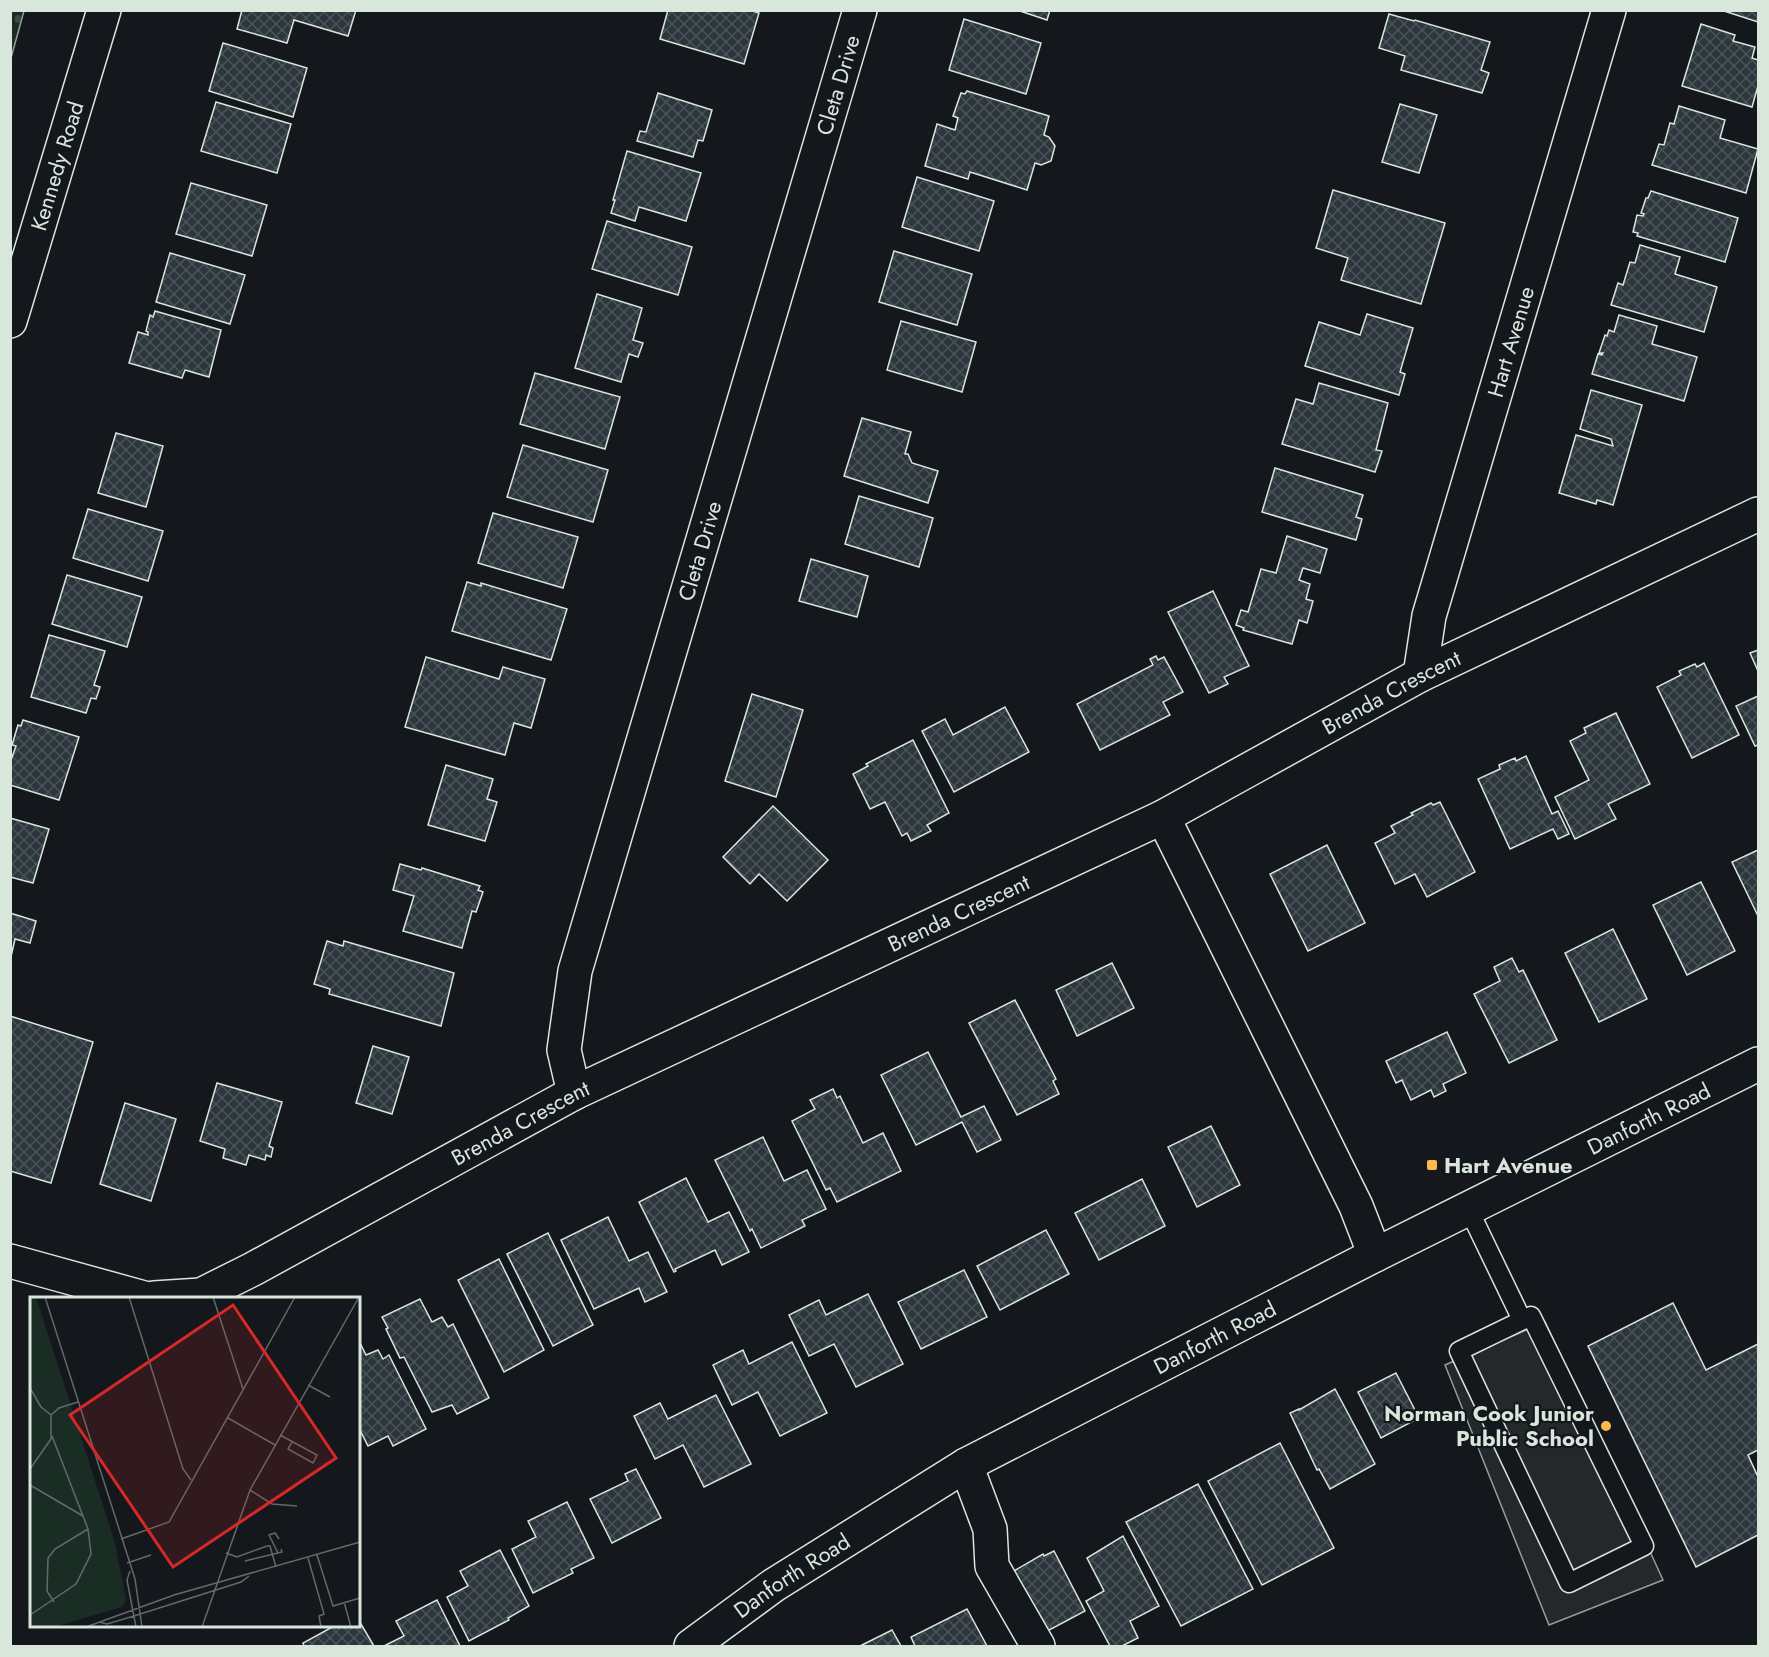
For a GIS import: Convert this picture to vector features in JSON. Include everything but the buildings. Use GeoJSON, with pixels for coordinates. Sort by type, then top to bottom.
{"type":"FeatureCollection","features":[{"type":"Feature","properties":{"kind":"street","name":"Kennedy Road"},"geometry":{"type":"LineString","coordinates":[[10,321],[104,10]]}},
{"type":"Feature","properties":{"kind":"street","name":"Cleta Drive"},"geometry":{"type":"LineString","coordinates":[[574,1093],[564,1050],[575,971],[860,10]]}},
{"type":"Feature","properties":{"kind":"street","name":"Hart Avenue"},"geometry":{"type":"LineString","coordinates":[[1420,675],[1429,616],[1609,10]]}},
{"type":"Feature","properties":{"kind":"street","name":"Brenda Crescent"},"geometry":{"type":"LineString","coordinates":[[178,1297],[201,1295],[253,1269],[574,1093],[1163,817],[1420,675],[1758,514]]}},
{"type":"Feature","properties":{"kind":"street"},"geometry":{"type":"LineString","coordinates":[[1163,817],[1356,1206],[1375,1255]]}},
{"type":"Feature","properties":{"kind":"street","name":"Danforth Road"},"geometry":{"type":"LineString","coordinates":[[691,1647],[774,1585],[966,1465],[1375,1255],[1758,1064]]}},
{"type":"Feature","properties":{"kind":"street"},"geometry":{"type":"LineString","coordinates":[[10,1261],[137,1297]]}},
{"type":"Feature","properties":{"kind":"street"},"geometry":{"type":"LineString","coordinates":[[966,1465],[990,1529],[992,1566],[1038,1647]]}},
{"type":"Feature","properties":{"kind":"lane"},"geometry":{"type":"LineString","coordinates":[[1468,1208],[1522,1320]]}},
{"type":"Feature","properties":{"kind":"lane"},"geometry":{"type":"LineString","coordinates":[[1531,1316],[1644,1546],[1569,1582],[1459,1351],[1522,1320],[1531,1316]]}},
{"type":"Feature","properties":{"kind":"green space"},"geometry":{"type":"Polygon","coordinates":[[[10,11],[24,11],[11,58],[10,11]]]}},
{"type":"Feature","properties":{"kind":"shaded area"},"geometry":{"type":"Polygon","coordinates":[[[1545,1322],[1663,1580],[1549,1625],[1445,1365],[1545,1322]]]}},
{"type":"Feature","properties":{"kind":"place","name":"Hart Avenue"},"geometry":{"type":"Point","coordinates":[1432,1165]}},
{"type":"Feature","properties":{"kind":"place","name":"Norman Cook Junior Public School"},"geometry":{"type":"Point","coordinates":[1606,1426]}}]}
